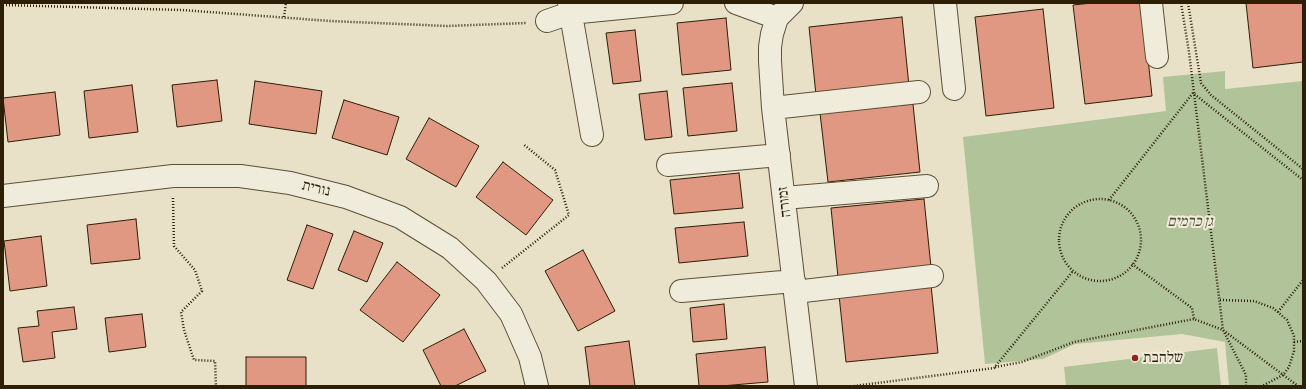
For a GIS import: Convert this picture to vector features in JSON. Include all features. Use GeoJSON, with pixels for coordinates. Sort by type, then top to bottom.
{"type":"FeatureCollection","features":[{"type":"Feature","properties":{"kind":"street"},"geometry":{"type":"LineString","coordinates":[[547,21],[569,8],[672,3]]}},
{"type":"Feature","properties":{"kind":"street"},"geometry":{"type":"LineString","coordinates":[[736,3],[784,11]]}},
{"type":"Feature","properties":{"kind":"street"},"geometry":{"type":"LineString","coordinates":[[945,3],[954,89]]}},
{"type":"Feature","properties":{"kind":"street"},"geometry":{"type":"LineString","coordinates":[[1151,3],[1157,56]]}},
{"type":"Feature","properties":{"kind":"street"},"geometry":{"type":"LineString","coordinates":[[569,8],[592,135]]}},
{"type":"Feature","properties":{"kind":"street","name":"זמורה"},"geometry":{"type":"LineString","coordinates":[[784,11],[772,34],[770,61],[773,108],[806,386]]}},
{"type":"Feature","properties":{"kind":"street"},"geometry":{"type":"LineString","coordinates":[[773,108],[919,92]]}},
{"type":"Feature","properties":{"kind":"street"},"geometry":{"type":"LineString","coordinates":[[668,166],[779,155]]}},
{"type":"Feature","properties":{"kind":"street","name":"נורית"},"geometry":{"type":"LineString","coordinates":[[3,196],[173,176],[240,176],[290,183],[346,196],[400,217],[450,248],[486,281],[511,314],[530,357],[537,386]]}},
{"type":"Feature","properties":{"kind":"street"},"geometry":{"type":"LineString","coordinates":[[784,198],[927,186]]}},
{"type":"Feature","properties":{"kind":"street"},"geometry":{"type":"LineString","coordinates":[[681,291],[795,286],[932,276]]}},
{"type":"Feature","properties":{"kind":"path"},"geometry":{"type":"LineString","coordinates":[[284,17],[286,3]]}},
{"type":"Feature","properties":{"kind":"path"},"geometry":{"type":"LineString","coordinates":[[1181,3],[1189,52],[1223,330],[1246,375],[1246,386]]}},
{"type":"Feature","properties":{"kind":"path"},"geometry":{"type":"LineString","coordinates":[[1188,3],[1201,83],[1211,95],[1303,169]]}},
{"type":"Feature","properties":{"kind":"path"},"geometry":{"type":"LineString","coordinates":[[3,5],[182,10],[447,26],[517,24]]}},
{"type":"Feature","properties":{"kind":"path"},"geometry":{"type":"LineString","coordinates":[[1193,93],[1303,180]]}},
{"type":"Feature","properties":{"kind":"path"},"geometry":{"type":"LineString","coordinates":[[1109,200],[1193,93]]}},
{"type":"Feature","properties":{"kind":"path"},"geometry":{"type":"LineString","coordinates":[[486,281],[569,215],[555,170],[523,144]]}},
{"type":"Feature","properties":{"kind":"path"},"geometry":{"type":"LineString","coordinates":[[173,176],[174,246],[195,270],[202,291],[181,312],[184,330],[194,360],[214,361],[216,386]]}},
{"type":"Feature","properties":{"kind":"path"},"geometry":{"type":"LineString","coordinates":[[1101,199],[1109,200],[1122,205],[1133,215],[1139,228],[1141,242],[1138,256],[1132,264],[1126,272],[1114,279],[1100,281],[1085,278],[1073,271],[1064,260],[1059,246],[1060,232],[1065,219],[1074,208],[1087,201],[1101,199]]}},
{"type":"Feature","properties":{"kind":"path"},"geometry":{"type":"LineString","coordinates":[[1132,264],[1192,308],[1194,319]]}},
{"type":"Feature","properties":{"kind":"path"},"geometry":{"type":"LineString","coordinates":[[994,368],[1073,271]]}},
{"type":"Feature","properties":{"kind":"path"},"geometry":{"type":"LineString","coordinates":[[1278,312],[1303,280]]}},
{"type":"Feature","properties":{"kind":"path"},"geometry":{"type":"LineString","coordinates":[[1220,300],[1254,301],[1273,308],[1287,320],[1294,336],[1294,351],[1289,367],[1283,375],[1262,386]]}},
{"type":"Feature","properties":{"kind":"path"},"geometry":{"type":"LineString","coordinates":[[854,386],[994,368],[1022,362],[1074,342],[1194,319],[1223,330],[1298,386]]}},
{"type":"Feature","properties":{"kind":"path"},"geometry":{"type":"LineString","coordinates":[[1294,342],[1303,341]]}},
{"type":"Feature","properties":{"kind":"green space","name":"גן כרמים"},"geometry":{"type":"Polygon","coordinates":[[[1225,71],[1225,89],[1303,81],[1303,386],[1229,386],[1225,342],[1182,334],[1075,344],[1043,359],[985,364],[963,137],[1166,111],[1163,77],[1225,71]]]}},
{"type":"Feature","properties":{"kind":"green space"},"geometry":{"type":"Polygon","coordinates":[[[1217,348],[1221,386],[1066,386],[1064,367],[1217,348]]]}},
{"type":"Feature","properties":{"kind":"building"},"geometry":{"type":"Polygon","coordinates":[[[1092,3],[1142,3],[1152,96],[1085,104],[1073,5],[1092,3]]]}},
{"type":"Feature","properties":{"kind":"building"},"geometry":{"type":"Polygon","coordinates":[[[1246,3],[1303,3],[1303,62],[1253,68],[1246,3]]]}},
{"type":"Feature","properties":{"kind":"building"},"geometry":{"type":"Polygon","coordinates":[[[1043,9],[1054,108],[986,116],[975,17],[1043,9]]]}},
{"type":"Feature","properties":{"kind":"building"},"geometry":{"type":"Polygon","coordinates":[[[902,17],[909,86],[816,95],[809,27],[902,17]]]}},
{"type":"Feature","properties":{"kind":"building"},"geometry":{"type":"Polygon","coordinates":[[[726,18],[731,70],[682,75],[677,23],[726,18]]]}},
{"type":"Feature","properties":{"kind":"building"},"geometry":{"type":"Polygon","coordinates":[[[635,30],[641,81],[613,84],[606,33],[635,30]]]}},
{"type":"Feature","properties":{"kind":"building"},"geometry":{"type":"Polygon","coordinates":[[[217,80],[222,121],[177,127],[172,85],[217,80]]]}},
{"type":"Feature","properties":{"kind":"building"},"geometry":{"type":"Polygon","coordinates":[[[255,81],[322,91],[316,134],[249,124],[255,81]]]}},
{"type":"Feature","properties":{"kind":"building"},"geometry":{"type":"Polygon","coordinates":[[[732,83],[737,131],[688,136],[683,88],[732,83]]]}},
{"type":"Feature","properties":{"kind":"building"},"geometry":{"type":"Polygon","coordinates":[[[132,85],[138,132],[89,138],[84,91],[132,85]]]}},
{"type":"Feature","properties":{"kind":"building"},"geometry":{"type":"Polygon","coordinates":[[[667,91],[672,137],[645,140],[639,94],[667,91]]]}},
{"type":"Feature","properties":{"kind":"building"},"geometry":{"type":"Polygon","coordinates":[[[55,92],[60,135],[8,142],[3,98],[55,92]]]}},
{"type":"Feature","properties":{"kind":"building"},"geometry":{"type":"Polygon","coordinates":[[[344,100],[399,117],[387,155],[332,138],[344,100]]]}},
{"type":"Feature","properties":{"kind":"building"},"geometry":{"type":"Polygon","coordinates":[[[913,104],[920,172],[828,182],[820,113],[913,104]]]}},
{"type":"Feature","properties":{"kind":"building"},"geometry":{"type":"Polygon","coordinates":[[[429,118],[479,146],[456,187],[406,159],[429,118]]]}},
{"type":"Feature","properties":{"kind":"building"},"geometry":{"type":"Polygon","coordinates":[[[503,162],[553,200],[526,235],[476,197],[503,162]]]}},
{"type":"Feature","properties":{"kind":"building"},"geometry":{"type":"Polygon","coordinates":[[[739,173],[743,208],[674,214],[670,180],[739,173]]]}},
{"type":"Feature","properties":{"kind":"building"},"geometry":{"type":"Polygon","coordinates":[[[924,199],[931,267],[838,277],[831,208],[924,199]]]}},
{"type":"Feature","properties":{"kind":"building"},"geometry":{"type":"Polygon","coordinates":[[[136,219],[140,259],[91,264],[87,225],[136,219]]]}},
{"type":"Feature","properties":{"kind":"building"},"geometry":{"type":"Polygon","coordinates":[[[744,222],[748,256],[679,263],[675,228],[744,222]]]}},
{"type":"Feature","properties":{"kind":"building"},"geometry":{"type":"Polygon","coordinates":[[[307,225],[333,234],[313,289],[287,280],[307,225]]]}},
{"type":"Feature","properties":{"kind":"building"},"geometry":{"type":"Polygon","coordinates":[[[354,231],[383,243],[367,282],[338,270],[354,231]]]}},
{"type":"Feature","properties":{"kind":"building"},"geometry":{"type":"Polygon","coordinates":[[[41,236],[47,286],[10,291],[4,241],[41,236]]]}},
{"type":"Feature","properties":{"kind":"building"},"geometry":{"type":"Polygon","coordinates":[[[583,250],[615,311],[578,331],[545,271],[583,250]]]}},
{"type":"Feature","properties":{"kind":"building"},"geometry":{"type":"Polygon","coordinates":[[[397,262],[440,295],[403,342],[360,310],[397,262]]]}},
{"type":"Feature","properties":{"kind":"building"},"geometry":{"type":"Polygon","coordinates":[[[931,285],[938,353],[846,362],[839,295],[931,285]]]}},
{"type":"Feature","properties":{"kind":"building"},"geometry":{"type":"Polygon","coordinates":[[[724,304],[727,339],[693,342],[690,308],[724,304]]]}},
{"type":"Feature","properties":{"kind":"building"},"geometry":{"type":"Polygon","coordinates":[[[74,307],[77,329],[52,332],[55,358],[23,362],[18,328],[39,326],[37,311],[74,307]]]}},
{"type":"Feature","properties":{"kind":"building"},"geometry":{"type":"Polygon","coordinates":[[[142,314],[146,347],[109,352],[105,318],[142,314]]]}},
{"type":"Feature","properties":{"kind":"building"},"geometry":{"type":"Polygon","coordinates":[[[464,329],[486,371],[455,386],[441,386],[423,350],[464,329]]]}},
{"type":"Feature","properties":{"kind":"building"},"geometry":{"type":"Polygon","coordinates":[[[629,341],[635,386],[590,386],[585,347],[629,341]]]}},
{"type":"Feature","properties":{"kind":"building"},"geometry":{"type":"Polygon","coordinates":[[[765,347],[768,382],[721,386],[699,386],[696,354],[765,347]]]}},
{"type":"Feature","properties":{"kind":"building"},"geometry":{"type":"Polygon","coordinates":[[[246,357],[306,357],[306,386],[246,386],[246,357]]]}},
{"type":"Feature","properties":{"kind":"place","name":"שלהבת"},"geometry":{"type":"Point","coordinates":[1135,358]}}]}
